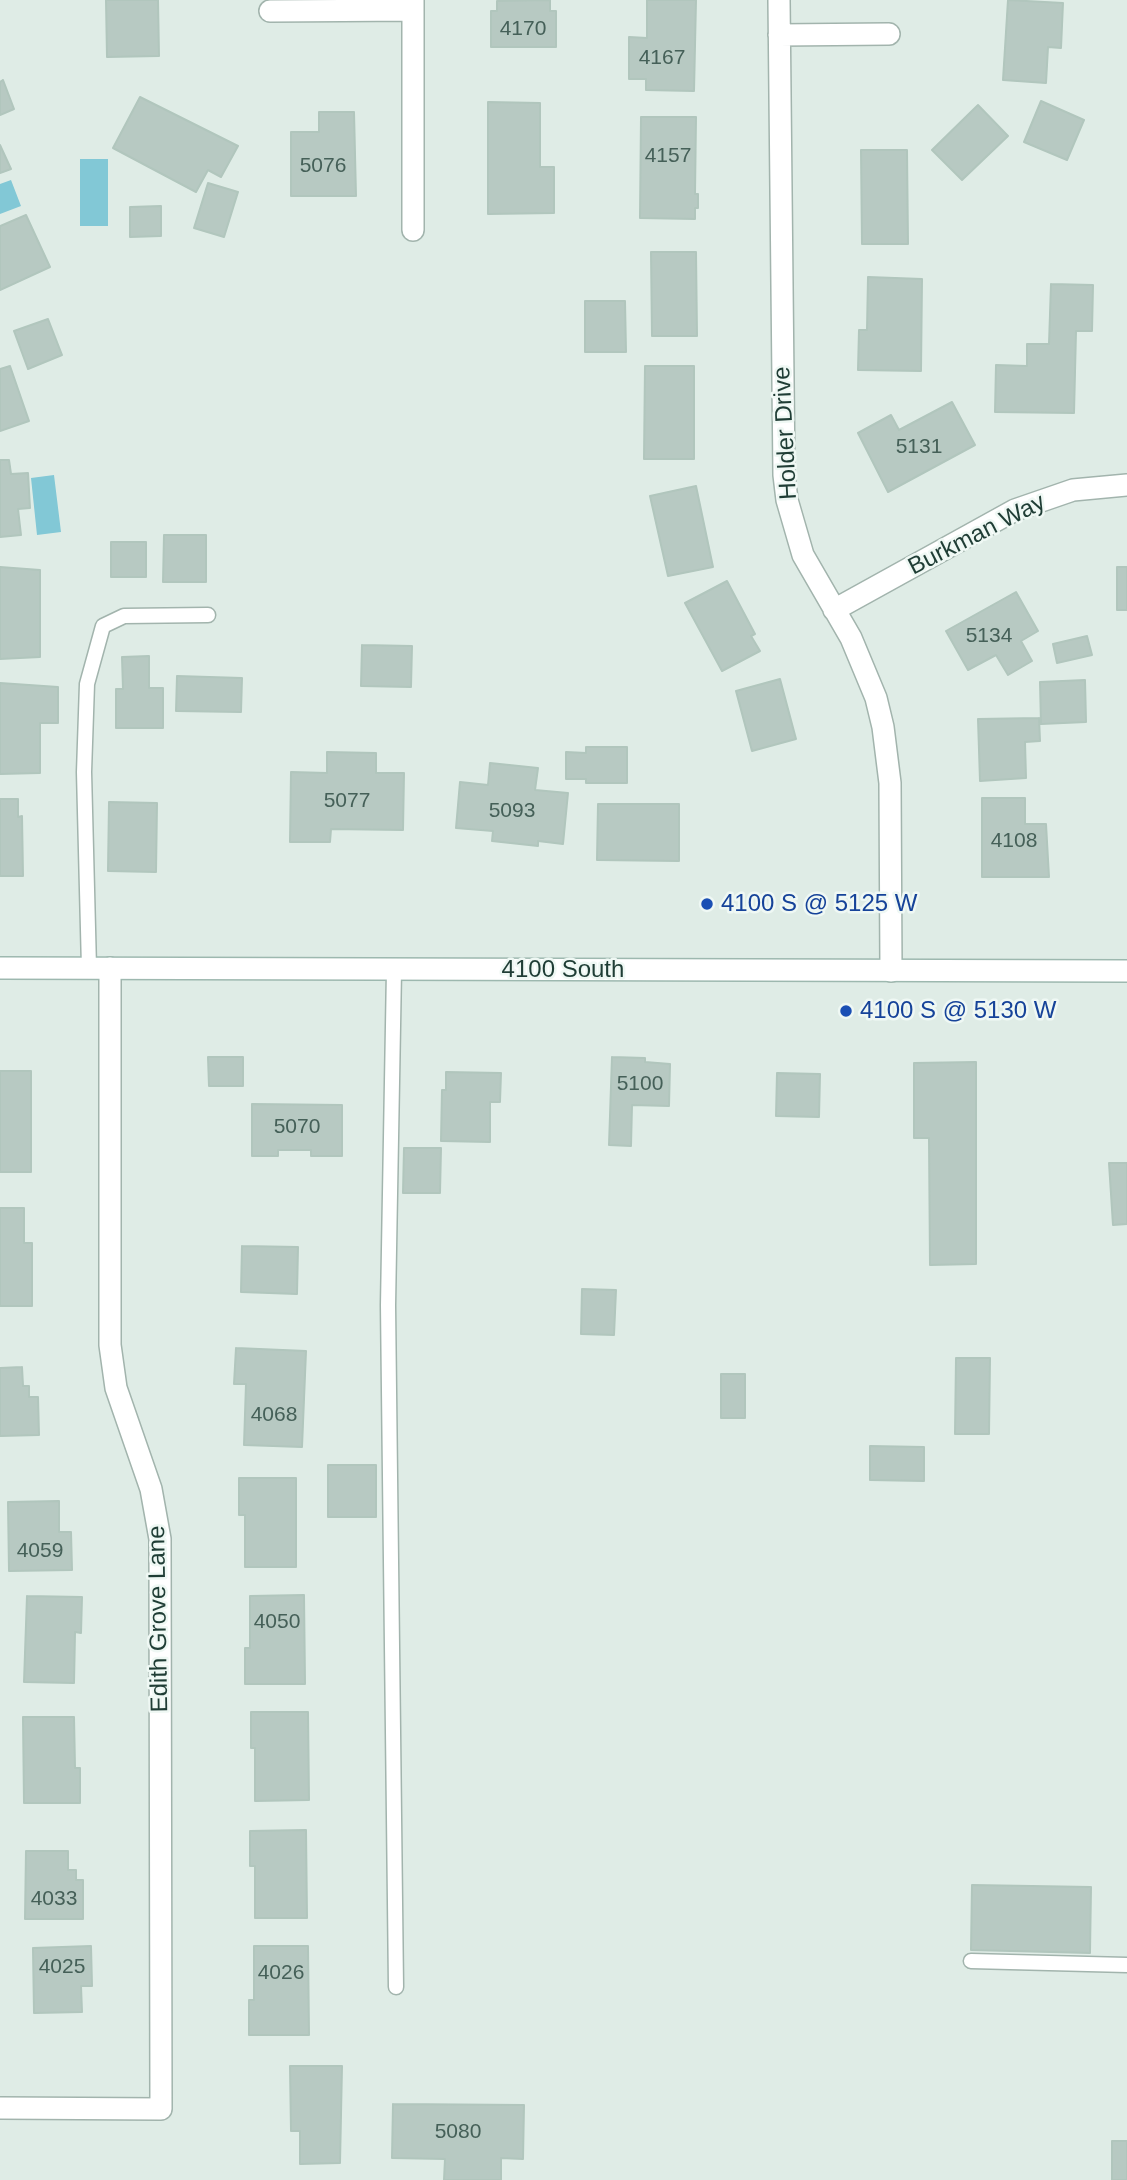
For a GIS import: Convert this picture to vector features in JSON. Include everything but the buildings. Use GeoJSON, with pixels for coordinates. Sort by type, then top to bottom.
{"type":"FeatureCollection","features":[{"type":"Feature","properties":{"kind":"street","name":"Holder Drive"},"geometry":{"type":"LineString","coordinates":[[779,0],[784,475],[787,500],[803,555],[851,638],[872,688],[888,754],[891,971]]}},
{"type":"Feature","properties":{"kind":"street"},"geometry":{"type":"LineString","coordinates":[[270,11],[413,5],[413,230]]}},
{"type":"Feature","properties":{"kind":"street"},"geometry":{"type":"LineString","coordinates":[[779,35],[889,34]]}},
{"type":"Feature","properties":{"kind":"street","name":"Burkman Way"},"geometry":{"type":"LineString","coordinates":[[835,610],[1016,510],[1073,490],[1127,485]]}},
{"type":"Feature","properties":{"kind":"street","name":"4100 South"},"geometry":{"type":"LineString","coordinates":[[0,968],[1127,971]]}},
{"type":"Feature","properties":{"kind":"street","name":"Edith Grove Lane"},"geometry":{"type":"LineString","coordinates":[[0,2108],[162,2109],[160,1547],[151,1489],[116,1388],[110,1345],[100,968]]}},
{"type":"Feature","properties":{"kind":"lane"},"geometry":{"type":"LineString","coordinates":[[100,968],[84,772],[87,684],[103,626],[124,616],[208,615]]}},
{"type":"Feature","properties":{"kind":"lane"},"geometry":{"type":"LineString","coordinates":[[394,970],[388,1305],[396,1987]]}},
{"type":"Feature","properties":{"kind":"lane"},"geometry":{"type":"LineString","coordinates":[[971,1961],[1127,1965]]}},
{"type":"Feature","properties":{"kind":"water"},"geometry":{"type":"Polygon","coordinates":[[[80,159],[108,159],[108,226],[80,226],[80,159]]]}},
{"type":"Feature","properties":{"kind":"water"},"geometry":{"type":"Polygon","coordinates":[[[11,180],[21,206],[0,214],[0,184],[11,180]]]}},
{"type":"Feature","properties":{"kind":"water"},"geometry":{"type":"Polygon","coordinates":[[[54,475],[61,532],[37,535],[31,478],[54,475]]]}},
{"type":"Feature","properties":{"kind":"place","name":"4100 S @ 5125 W"},"geometry":{"type":"Point","coordinates":[707,904]}},
{"type":"Feature","properties":{"kind":"place","name":"4100 S @ 5130 W"},"geometry":{"type":"Point","coordinates":[846,1011]}}]}
